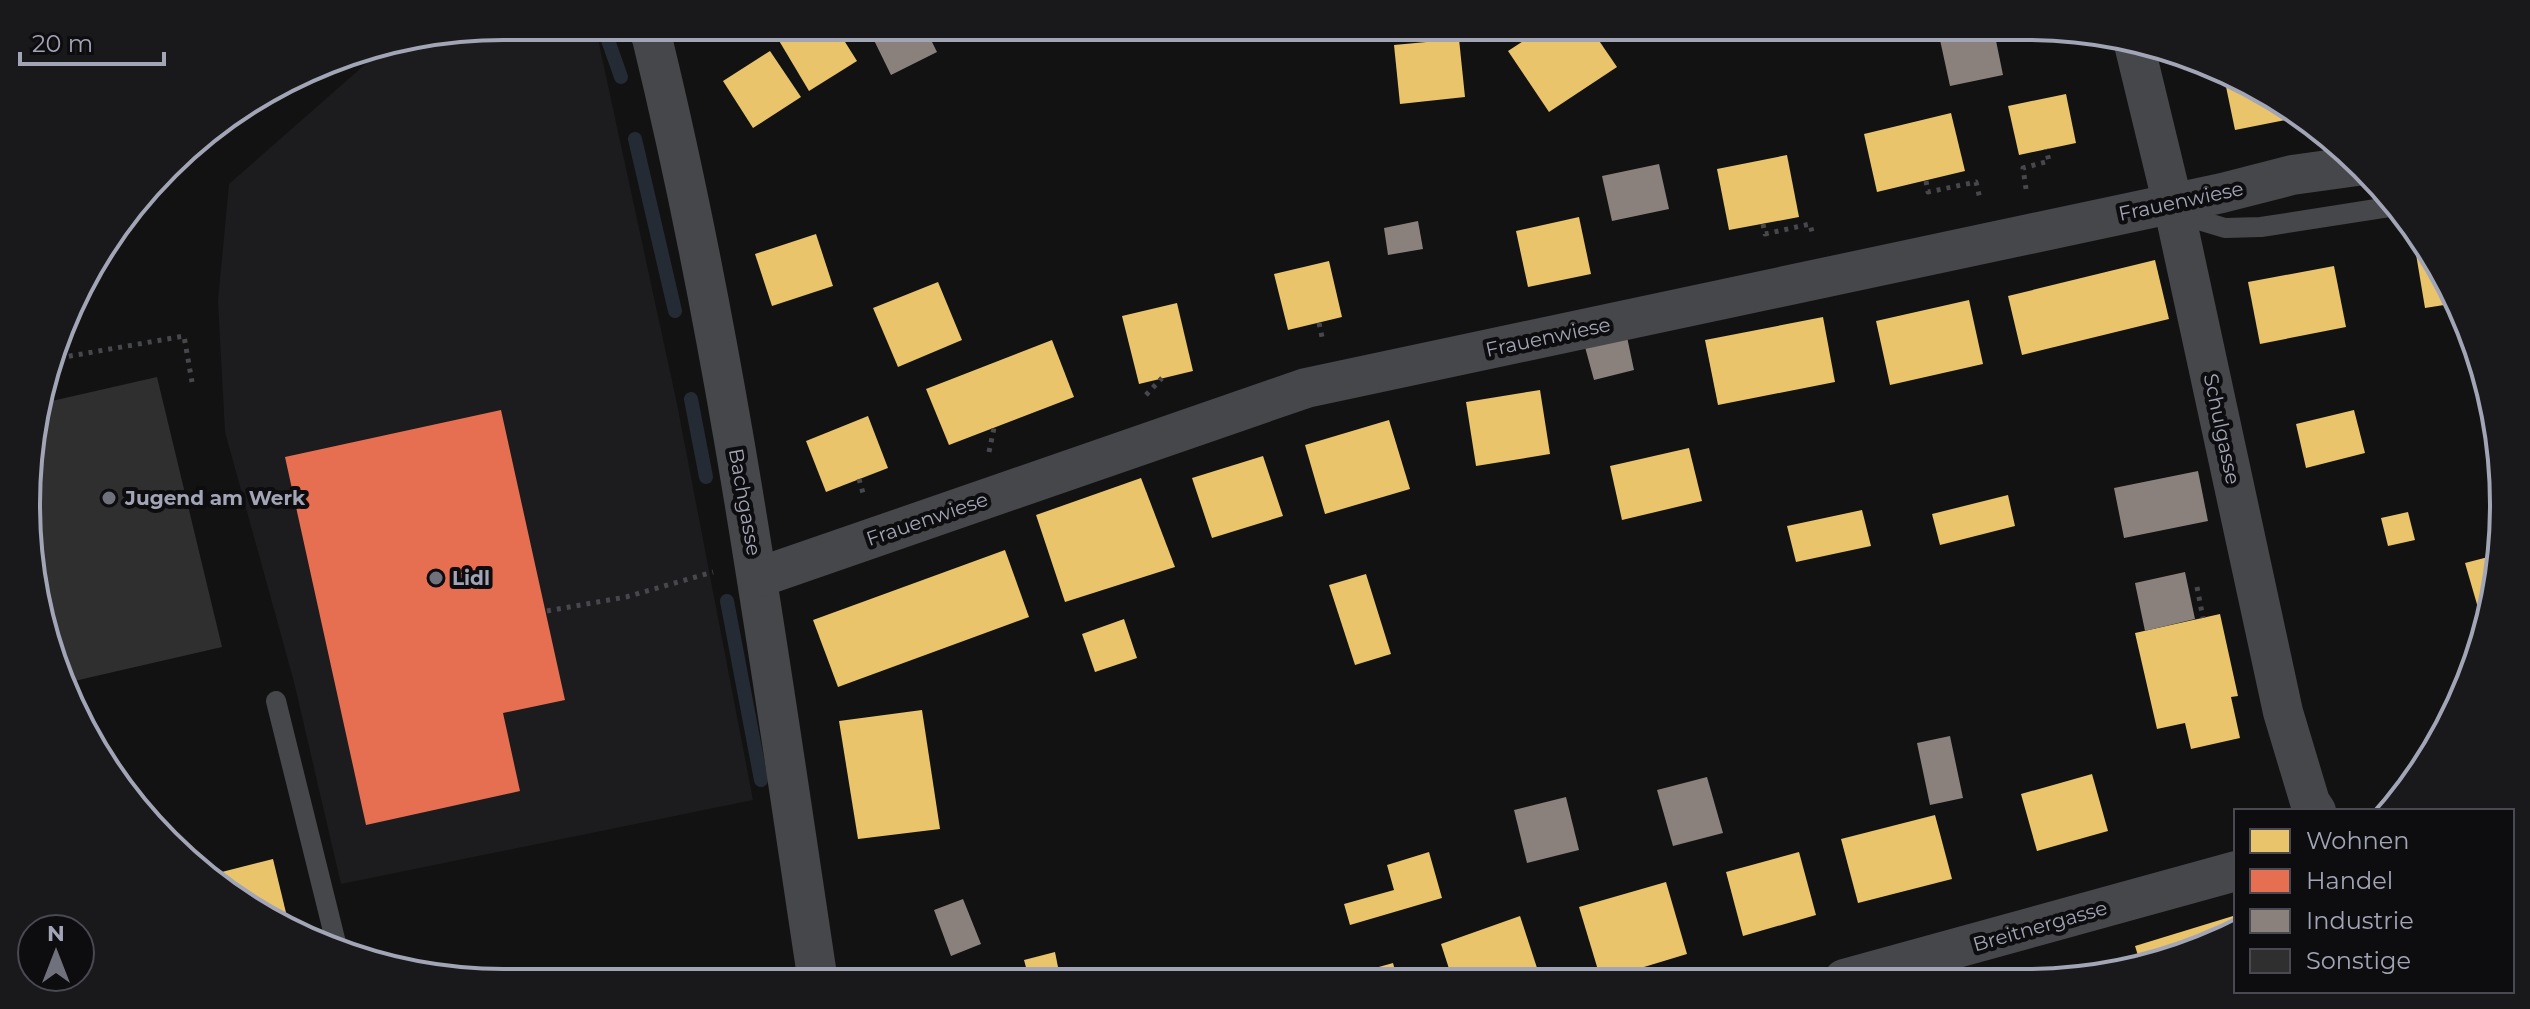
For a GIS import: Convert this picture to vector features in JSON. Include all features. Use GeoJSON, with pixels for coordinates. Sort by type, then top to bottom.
{"type":"FeatureCollection","features":[{"type":"Feature","properties":{"kind":"street","name":"Bachgasse"},"geometry":{"type":"LineString","coordinates":[[657,40],[719,347],[816,969]]}},
{"type":"Feature","properties":{"kind":"street","name":"Schulgasse"},"geometry":{"type":"LineString","coordinates":[[2136,54],[2174,208],[2283,712],[2315,809]]}},
{"type":"Feature","properties":{"kind":"street","name":"Frauenwiese"},"geometry":{"type":"LineString","coordinates":[[757,578],[1306,388],[2174,208],[2292,175],[2345,168]]}},
{"type":"Feature","properties":{"kind":"street","name":"Breitnergasse"},"geometry":{"type":"LineString","coordinates":[[1880,969],[2234,872]]}},
{"type":"Feature","properties":{"kind":"lane","name":"Frauenwiese"},"geometry":{"type":"LineString","coordinates":[[2174,208],[2225,228],[2261,227],[2383,208]]}},
{"type":"Feature","properties":{"kind":"lane"},"geometry":{"type":"LineString","coordinates":[[276,701],[334,937]]}},
{"type":"Feature","properties":{"kind":"path"},"geometry":{"type":"LineString","coordinates":[[2027,194],[2023,168],[2049,161],[2046,149]]}},
{"type":"Feature","properties":{"kind":"path"},"geometry":{"type":"LineString","coordinates":[[1926,181],[1928,192],[1976,182],[1982,206]]}},
{"type":"Feature","properties":{"kind":"path"},"geometry":{"type":"LineString","coordinates":[[64,357],[184,336],[192,382]]}},
{"type":"Feature","properties":{"kind":"path"},"geometry":{"type":"LineString","coordinates":[[2197,587],[2203,618]]}},
{"type":"Feature","properties":{"kind":"shaded area"},"geometry":{"type":"Polygon","coordinates":[[[598,40],[677,404],[753,800],[341,884],[294,682],[225,432],[218,301],[229,184],[370,60],[414,49],[474,41],[598,40]]]}},
{"type":"Feature","properties":{"kind":"building: Wohnen"},"geometry":{"type":"Polygon","coordinates":[[[779,40],[844,40],[857,61],[809,91],[779,40]]]}},
{"type":"Feature","properties":{"kind":"building: Wohnen"},"geometry":{"type":"Polygon","coordinates":[[[1459,40],[1465,97],[1400,104],[1394,45],[1459,40]]]}},
{"type":"Feature","properties":{"kind":"building: Wohnen"},"geometry":{"type":"Polygon","coordinates":[[[1525,40],[1599,40],[1617,67],[1549,112],[1508,51],[1525,40]]]}},
{"type":"Feature","properties":{"kind":"building: Wohnen"},"geometry":{"type":"Polygon","coordinates":[[[770,51],[801,97],[753,128],[723,81],[770,51]]]}},
{"type":"Feature","properties":{"kind":"building: Wohnen"},"geometry":{"type":"Polygon","coordinates":[[[2226,86],[2286,120],[2235,130],[2226,86]]]}},
{"type":"Feature","properties":{"kind":"building: Wohnen"},"geometry":{"type":"Polygon","coordinates":[[[2066,94],[2076,143],[2019,155],[2008,106],[2066,94]]]}},
{"type":"Feature","properties":{"kind":"building: Wohnen"},"geometry":{"type":"Polygon","coordinates":[[[1951,113],[1965,171],[1877,192],[1864,134],[1951,113]]]}},
{"type":"Feature","properties":{"kind":"building: Wohnen"},"geometry":{"type":"Polygon","coordinates":[[[1787,155],[1799,217],[1729,230],[1717,169],[1787,155]]]}},
{"type":"Feature","properties":{"kind":"building: Wohnen"},"geometry":{"type":"Polygon","coordinates":[[[1579,217],[1591,274],[1528,287],[1516,231],[1579,217]]]}},
{"type":"Feature","properties":{"kind":"building: Wohnen"},"geometry":{"type":"Polygon","coordinates":[[[816,234],[833,286],[772,306],[755,254],[816,234]]]}},
{"type":"Feature","properties":{"kind":"building: Wohnen"},"geometry":{"type":"Polygon","coordinates":[[[2416,254],[2428,272],[2445,305],[2425,308],[2416,254]]]}},
{"type":"Feature","properties":{"kind":"building: Wohnen"},"geometry":{"type":"Polygon","coordinates":[[[2155,260],[2169,319],[2022,355],[2008,296],[2155,260]]]}},
{"type":"Feature","properties":{"kind":"building: Wohnen"},"geometry":{"type":"Polygon","coordinates":[[[1329,261],[1342,317],[1288,330],[1274,274],[1329,261]]]}},
{"type":"Feature","properties":{"kind":"building: Wohnen"},"geometry":{"type":"Polygon","coordinates":[[[2334,266],[2346,327],[2260,344],[2248,282],[2334,266]]]}},
{"type":"Feature","properties":{"kind":"building: Wohnen"},"geometry":{"type":"Polygon","coordinates":[[[938,282],[962,340],[898,367],[873,308],[938,282]]]}},
{"type":"Feature","properties":{"kind":"building: Wohnen"},"geometry":{"type":"Polygon","coordinates":[[[1969,300],[1983,364],[1890,385],[1876,321],[1969,300]]]}},
{"type":"Feature","properties":{"kind":"building: Wohnen"},"geometry":{"type":"Polygon","coordinates":[[[1177,303],[1193,371],[1139,384],[1122,316],[1177,303]]]}},
{"type":"Feature","properties":{"kind":"building: Wohnen"},"geometry":{"type":"Polygon","coordinates":[[[1823,317],[1835,382],[1718,405],[1705,340],[1823,317]]]}},
{"type":"Feature","properties":{"kind":"building: Wohnen"},"geometry":{"type":"Polygon","coordinates":[[[1052,340],[1074,397],[949,445],[926,389],[1052,340]]]}},
{"type":"Feature","properties":{"kind":"building: Wohnen"},"geometry":{"type":"Polygon","coordinates":[[[1540,390],[1550,454],[1476,466],[1466,402],[1540,390]]]}},
{"type":"Feature","properties":{"kind":"building: Wohnen"},"geometry":{"type":"Polygon","coordinates":[[[2354,410],[2365,453],[2306,468],[2296,424],[2354,410]]]}},
{"type":"Feature","properties":{"kind":"building: Wohnen"},"geometry":{"type":"Polygon","coordinates":[[[868,416],[888,468],[826,492],[806,441],[868,416]]]}},
{"type":"Feature","properties":{"kind":"building: Wohnen"},"geometry":{"type":"Polygon","coordinates":[[[1389,420],[1410,489],[1325,514],[1305,445],[1389,420]]]}},
{"type":"Feature","properties":{"kind":"building: Wohnen"},"geometry":{"type":"Polygon","coordinates":[[[1689,448],[1702,501],[1622,520],[1610,466],[1689,448]]]}},
{"type":"Feature","properties":{"kind":"building: Wohnen"},"geometry":{"type":"Polygon","coordinates":[[[1263,456],[1283,516],[1212,538],[1192,478],[1263,456]]]}},
{"type":"Feature","properties":{"kind":"building: Wohnen"},"geometry":{"type":"Polygon","coordinates":[[[1141,478],[1175,567],[1065,602],[1036,515],[1141,478]]]}},
{"type":"Feature","properties":{"kind":"building: Wohnen"},"geometry":{"type":"Polygon","coordinates":[[[2008,495],[2015,526],[1940,545],[1932,514],[2008,495]]]}},
{"type":"Feature","properties":{"kind":"building: Wohnen"},"geometry":{"type":"Polygon","coordinates":[[[1862,510],[1871,546],[1796,562],[1787,526],[1862,510]]]}},
{"type":"Feature","properties":{"kind":"building: Wohnen"},"geometry":{"type":"Polygon","coordinates":[[[2408,512],[2415,540],[2388,546],[2381,518],[2408,512]]]}},
{"type":"Feature","properties":{"kind":"building: Wohnen"},"geometry":{"type":"Polygon","coordinates":[[[1005,550],[1029,617],[838,687],[813,620],[1005,550]]]}},
{"type":"Feature","properties":{"kind":"building: Wohnen"},"geometry":{"type":"Polygon","coordinates":[[[2487,557],[2478,608],[2465,563],[2487,557]]]}},
{"type":"Feature","properties":{"kind":"building: Wohnen"},"geometry":{"type":"Polygon","coordinates":[[[1366,574],[1391,654],[1355,665],[1329,585],[1366,574]]]}},
{"type":"Feature","properties":{"kind":"building: Wohnen"},"geometry":{"type":"Polygon","coordinates":[[[2220,614],[2238,696],[2231,697],[2240,738],[2191,749],[2185,723],[2157,729],[2135,633],[2220,614]]]}},
{"type":"Feature","properties":{"kind":"building: Wohnen"},"geometry":{"type":"Polygon","coordinates":[[[1124,619],[1137,658],[1095,672],[1082,634],[1124,619]]]}},
{"type":"Feature","properties":{"kind":"building: Wohnen"},"geometry":{"type":"Polygon","coordinates":[[[922,710],[940,829],[858,839],[839,721],[922,710]]]}},
{"type":"Feature","properties":{"kind":"building: Wohnen"},"geometry":{"type":"Polygon","coordinates":[[[2092,774],[2108,831],[2037,851],[2021,794],[2092,774]]]}},
{"type":"Feature","properties":{"kind":"building: Wohnen"},"geometry":{"type":"Polygon","coordinates":[[[1935,815],[1952,879],[1858,903],[1841,839],[1935,815]]]}},
{"type":"Feature","properties":{"kind":"building: Wohnen"},"geometry":{"type":"Polygon","coordinates":[[[1429,852],[1442,898],[1350,925],[1344,904],[1394,890],[1387,865],[1429,852]]]}},
{"type":"Feature","properties":{"kind":"building: Wohnen"},"geometry":{"type":"Polygon","coordinates":[[[1799,852],[1816,915],[1743,936],[1726,872],[1799,852]]]}},
{"type":"Feature","properties":{"kind":"building: Wohnen"},"geometry":{"type":"Polygon","coordinates":[[[273,859],[286,914],[246,891],[221,872],[273,859]]]}},
{"type":"Feature","properties":{"kind":"building: Wohnen"},"geometry":{"type":"Polygon","coordinates":[[[1666,882],[1687,954],[1637,969],[1598,969],[1579,907],[1666,882]]]}},
{"type":"Feature","properties":{"kind":"building: Wohnen"},"geometry":{"type":"Polygon","coordinates":[[[1520,916],[1537,969],[1449,969],[1441,944],[1520,916]]]}},
{"type":"Feature","properties":{"kind":"building: Wohnen"},"geometry":{"type":"Polygon","coordinates":[[[2233,916],[2234,920],[2203,934],[2146,953],[2138,955],[2135,946],[2233,916]]]}},
{"type":"Feature","properties":{"kind":"building: Wohnen"},"geometry":{"type":"Polygon","coordinates":[[[1055,952],[1058,969],[1026,969],[1024,960],[1055,952]]]}},
{"type":"Feature","properties":{"kind":"building: Wohnen"},"geometry":{"type":"Polygon","coordinates":[[[1393,963],[1395,969],[1371,969],[1393,963]]]}},
{"type":"Feature","properties":{"kind":"building: Handel"},"geometry":{"type":"Polygon","coordinates":[[[501,410],[565,700],[503,713],[520,791],[366,825],[285,457],[501,410]]]}},
{"type":"Feature","properties":{"kind":"building: Industrie"},"geometry":{"type":"Polygon","coordinates":[[[874,40],[931,40],[937,52],[891,75],[874,40]]]}},
{"type":"Feature","properties":{"kind":"building: Industrie"},"geometry":{"type":"Polygon","coordinates":[[[1940,40],[1996,40],[2003,75],[1950,86],[1940,40]]]}},
{"type":"Feature","properties":{"kind":"building: Industrie"},"geometry":{"type":"Polygon","coordinates":[[[1659,164],[1669,209],[1612,221],[1602,176],[1659,164]]]}},
{"type":"Feature","properties":{"kind":"building: Industrie"},"geometry":{"type":"Polygon","coordinates":[[[1418,221],[1423,249],[1388,255],[1384,228],[1418,221]]]}},
{"type":"Feature","properties":{"kind":"building: Industrie"},"geometry":{"type":"Polygon","coordinates":[[[1627,337],[1634,370],[1594,380],[1585,347],[1627,337]]]}},
{"type":"Feature","properties":{"kind":"building: Industrie"},"geometry":{"type":"Polygon","coordinates":[[[2198,471],[2208,521],[2124,538],[2114,488],[2198,471]]]}},
{"type":"Feature","properties":{"kind":"building: Industrie"},"geometry":{"type":"Polygon","coordinates":[[[2185,572],[2195,619],[2145,631],[2135,583],[2185,572]]]}},
{"type":"Feature","properties":{"kind":"building: Industrie"},"geometry":{"type":"Polygon","coordinates":[[[1950,736],[1963,798],[1930,805],[1917,743],[1950,736]]]}},
{"type":"Feature","properties":{"kind":"building: Industrie"},"geometry":{"type":"Polygon","coordinates":[[[1707,777],[1723,833],[1673,846],[1657,790],[1707,777]]]}},
{"type":"Feature","properties":{"kind":"building: Industrie"},"geometry":{"type":"Polygon","coordinates":[[[1566,797],[1579,850],[1527,863],[1514,810],[1566,797]]]}},
{"type":"Feature","properties":{"kind":"building: Industrie"},"geometry":{"type":"Polygon","coordinates":[[[963,899],[981,944],[951,956],[934,910],[963,899]]]}},
{"type":"Feature","properties":{"kind":"building: Sonstige","name":"Jugend am Werk"},"geometry":{"type":"Polygon","coordinates":[[[157,377],[222,647],[75,681],[49,595],[41,535],[41,474],[52,401],[157,377]]]}},
{"type":"Feature","properties":{"kind":"waterway"},"geometry":{"type":"LineString","coordinates":[[608,40],[621,77]]}},
{"type":"Feature","properties":{"kind":"waterway"},"geometry":{"type":"LineString","coordinates":[[635,139],[675,311]]}},
{"type":"Feature","properties":{"kind":"waterway"},"geometry":{"type":"LineString","coordinates":[[691,399],[706,477]]}},
{"type":"Feature","properties":{"kind":"waterway"},"geometry":{"type":"LineString","coordinates":[[727,601],[761,780]]}},
{"type":"Feature","properties":{"kind":"place","name":"Jugend am Werk"},"geometry":{"type":"Point","coordinates":[109,498]}},
{"type":"Feature","properties":{"kind":"place","name":"Lidl"},"geometry":{"type":"Point","coordinates":[436,578]}}]}
